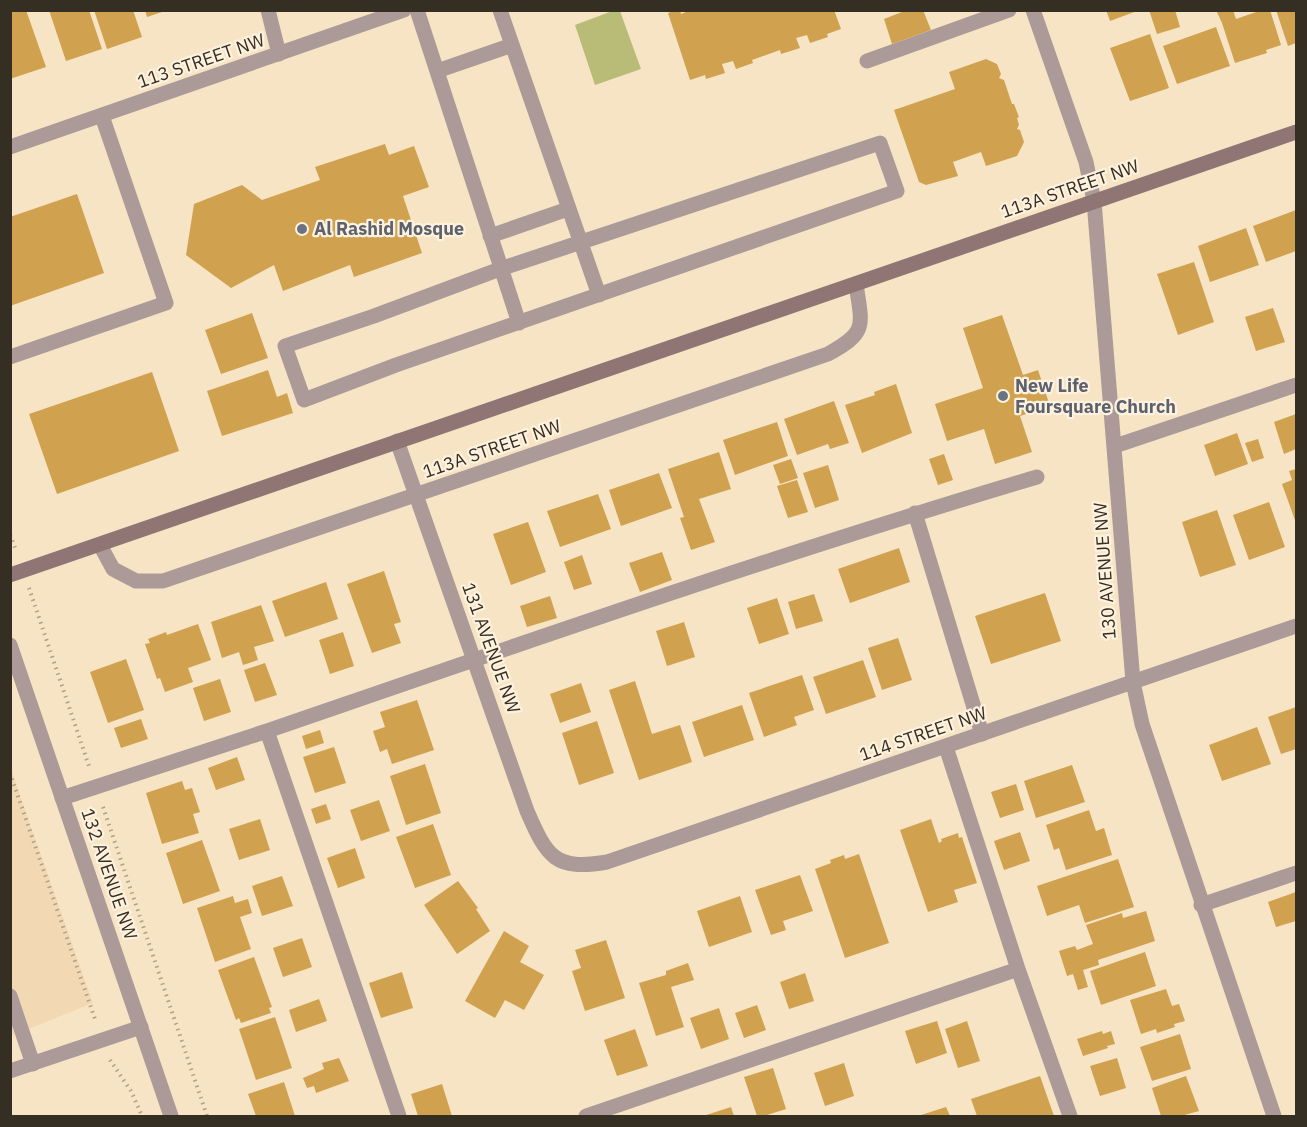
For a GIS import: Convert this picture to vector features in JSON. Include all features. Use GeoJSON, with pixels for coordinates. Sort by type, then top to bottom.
{"type":"FeatureCollection","features":[{"type":"Feature","properties":{"kind":"main road","name":"113A STREET NW"},"geometry":{"type":"LineString","coordinates":[[17,573],[1296,132]]}},
{"type":"Feature","properties":{"kind":"street"},"geometry":{"type":"LineString","coordinates":[[268,10],[279,54]]}},
{"type":"Feature","properties":{"kind":"street","name":"113 STREET NW"},"geometry":{"type":"LineString","coordinates":[[10,147],[404,10]]}},
{"type":"Feature","properties":{"kind":"street"},"geometry":{"type":"LineString","coordinates":[[417,10],[519,323]]}},
{"type":"Feature","properties":{"kind":"street"},"geometry":{"type":"LineString","coordinates":[[500,10],[599,295]]}},
{"type":"Feature","properties":{"kind":"street"},"geometry":{"type":"LineString","coordinates":[[867,61],[1009,10]]}},
{"type":"Feature","properties":{"kind":"street","name":"130 AVENUE NW"},"geometry":{"type":"LineString","coordinates":[[1033,10],[1086,162],[1094,201],[1133,682],[1142,724],[1201,905],[1274,1116]]}},
{"type":"Feature","properties":{"kind":"street"},"geometry":{"type":"LineString","coordinates":[[437,71],[512,45]]}},
{"type":"Feature","properties":{"kind":"street"},"geometry":{"type":"LineString","coordinates":[[10,357],[166,303],[102,116]]}},
{"type":"Feature","properties":{"kind":"street"},"geometry":{"type":"LineString","coordinates":[[880,143],[897,191],[304,400],[285,346],[580,242],[880,143]]}},
{"type":"Feature","properties":{"kind":"street"},"geometry":{"type":"LineString","coordinates":[[490,236],[568,209]]}},
{"type":"Feature","properties":{"kind":"street","name":"113A STREET NW"},"geometry":{"type":"LineString","coordinates":[[100,545],[113,569],[136,581],[164,581],[828,354],[851,341],[861,322],[856,284]]}},
{"type":"Feature","properties":{"kind":"street"},"geometry":{"type":"LineString","coordinates":[[1115,446],[1296,384]]}},
{"type":"Feature","properties":{"kind":"street","name":"131 AVENUE NW"},"geometry":{"type":"LineString","coordinates":[[397,441],[527,811],[540,840],[560,862]]}},
{"type":"Feature","properties":{"kind":"street"},"geometry":{"type":"LineString","coordinates":[[62,798],[915,513],[1037,477]]}},
{"type":"Feature","properties":{"kind":"street"},"geometry":{"type":"LineString","coordinates":[[915,513],[982,734]]}},
{"type":"Feature","properties":{"kind":"street","name":"114 STREET NW"},"geometry":{"type":"LineString","coordinates":[[560,862],[582,866],[607,862],[1296,626]]}},
{"type":"Feature","properties":{"kind":"street","name":"132 AVENUE NW"},"geometry":{"type":"LineString","coordinates":[[10,645],[171,1116]]}},
{"type":"Feature","properties":{"kind":"street"},"geometry":{"type":"LineString","coordinates":[[267,731],[399,1116]]}},
{"type":"Feature","properties":{"kind":"street"},"geometry":{"type":"LineString","coordinates":[[946,747],[1018,969],[1070,1116]]}},
{"type":"Feature","properties":{"kind":"street"},"geometry":{"type":"LineString","coordinates":[[1201,905],[1296,873]]}},
{"type":"Feature","properties":{"kind":"street"},"geometry":{"type":"LineString","coordinates":[[586,1116],[1018,969]]}},
{"type":"Feature","properties":{"kind":"street"},"geometry":{"type":"LineString","coordinates":[[10,996],[33,1064]]}},
{"type":"Feature","properties":{"kind":"street"},"geometry":{"type":"LineString","coordinates":[[10,1071],[141,1028]]}},
{"type":"Feature","properties":{"kind":"path"},"geometry":{"type":"LineString","coordinates":[[10,535],[17,573],[96,786],[207,1116]]}},
{"type":"Feature","properties":{"kind":"path"},"geometry":{"type":"LineString","coordinates":[[10,773],[102,1040],[112,1065],[131,1091],[142,1116]]}},
{"type":"Feature","properties":{"kind":"shaded area"},"geometry":{"type":"Polygon","coordinates":[[[10,767],[93,1003],[11,1036],[10,1036],[10,767]]]}},
{"type":"Feature","properties":{"kind":"green space"},"geometry":{"type":"Polygon","coordinates":[[[615,10],[620,11],[641,69],[595,85],[575,25],[615,10]]]}},
{"type":"Feature","properties":{"kind":"building"},"geometry":{"type":"Polygon","coordinates":[[[10,10],[26,10],[46,67],[10,79],[10,10]]]}},
{"type":"Feature","properties":{"kind":"building"},"geometry":{"type":"Polygon","coordinates":[[[49,10],[89,10],[102,49],[66,61],[49,10]]]}},
{"type":"Feature","properties":{"kind":"building"},"geometry":{"type":"Polygon","coordinates":[[[94,10],[133,10],[142,37],[107,49],[94,10]]]}},
{"type":"Feature","properties":{"kind":"building"},"geometry":{"type":"Polygon","coordinates":[[[145,10],[165,10],[165,11],[147,17],[145,10]]]}},
{"type":"Feature","properties":{"kind":"building"},"geometry":{"type":"Polygon","coordinates":[[[680,10],[681,14],[691,10],[834,10],[841,29],[827,34],[828,37],[810,43],[807,35],[796,38],[800,48],[781,54],[780,50],[752,60],[753,63],[736,69],[733,61],[722,64],[725,73],[706,79],[705,75],[690,80],[668,13],[680,10]]]}},
{"type":"Feature","properties":{"kind":"building"},"geometry":{"type":"Polygon","coordinates":[[[907,10],[923,10],[931,30],[892,44],[884,19],[907,10]]]}},
{"type":"Feature","properties":{"kind":"building"},"geometry":{"type":"Polygon","coordinates":[[[1106,10],[1137,10],[1137,11],[1110,21],[1106,10]]]}},
{"type":"Feature","properties":{"kind":"building"},"geometry":{"type":"Polygon","coordinates":[[[1149,10],[1175,10],[1180,27],[1157,34],[1149,10]]]}},
{"type":"Feature","properties":{"kind":"building"},"geometry":{"type":"Polygon","coordinates":[[[1216,10],[1233,10],[1236,19],[1262,10],[1270,10],[1281,45],[1266,50],[1267,53],[1235,63],[1216,10]]]}},
{"type":"Feature","properties":{"kind":"building"},"geometry":{"type":"Polygon","coordinates":[[[1276,10],[1296,10],[1296,43],[1288,46],[1276,10]]]}},
{"type":"Feature","properties":{"kind":"building"},"geometry":{"type":"Polygon","coordinates":[[[1216,27],[1230,66],[1177,84],[1163,46],[1216,27]]]}},
{"type":"Feature","properties":{"kind":"building"},"geometry":{"type":"Polygon","coordinates":[[[1150,34],[1169,88],[1130,101],[1110,48],[1150,34]]]}},
{"type":"Feature","properties":{"kind":"building"},"geometry":{"type":"Polygon","coordinates":[[[986,59],[997,64],[1001,74],[999,78],[1004,80],[1019,117],[1017,118],[1019,125],[1017,129],[1020,130],[1024,142],[1017,156],[986,166],[981,152],[953,162],[958,176],[926,185],[919,182],[894,110],[955,89],[949,72],[986,59]]]}},
{"type":"Feature","properties":{"kind":"building","name":"Al Rashid Mosque"},"geometry":{"type":"Polygon","coordinates":[[[385,144],[389,155],[414,146],[429,187],[403,196],[422,253],[354,277],[350,265],[283,291],[274,265],[231,288],[186,255],[194,204],[242,185],[262,200],[320,180],[315,167],[385,144]]]}},
{"type":"Feature","properties":{"kind":"building"},"geometry":{"type":"Polygon","coordinates":[[[77,194],[104,273],[10,306],[10,217],[77,194]]]}},
{"type":"Feature","properties":{"kind":"building"},"geometry":{"type":"Polygon","coordinates":[[[1296,210],[1296,251],[1266,262],[1253,226],[1296,210]]]}},
{"type":"Feature","properties":{"kind":"building"},"geometry":{"type":"Polygon","coordinates":[[[1246,228],[1259,265],[1210,282],[1198,246],[1246,228]]]}},
{"type":"Feature","properties":{"kind":"building"},"geometry":{"type":"Polygon","coordinates":[[[1194,262],[1214,322],[1178,335],[1157,274],[1194,262]]]}},
{"type":"Feature","properties":{"kind":"building"},"geometry":{"type":"Polygon","coordinates":[[[1273,308],[1285,342],[1256,351],[1245,317],[1273,308]]]}},
{"type":"Feature","properties":{"kind":"building"},"geometry":{"type":"Polygon","coordinates":[[[252,313],[268,358],[221,374],[205,330],[252,313]]]}},
{"type":"Feature","properties":{"kind":"building","name":"New Life Foursquare Church"},"geometry":{"type":"Polygon","coordinates":[[[1002,315],[1023,375],[1038,370],[1050,406],[1020,416],[1032,452],[995,464],[984,429],[947,441],[935,404],[983,388],[963,328],[1002,315]]]}},
{"type":"Feature","properties":{"kind":"building"},"geometry":{"type":"Polygon","coordinates":[[[268,370],[277,397],[287,393],[293,413],[222,436],[207,391],[268,370]]]}},
{"type":"Feature","properties":{"kind":"building"},"geometry":{"type":"Polygon","coordinates":[[[152,372],[179,451],[57,494],[29,414],[152,372]]]}},
{"type":"Feature","properties":{"kind":"building"},"geometry":{"type":"Polygon","coordinates":[[[896,384],[912,433],[862,453],[845,405],[875,395],[874,392],[896,384]]]}},
{"type":"Feature","properties":{"kind":"building"},"geometry":{"type":"Polygon","coordinates":[[[834,401],[849,443],[830,449],[828,444],[797,455],[784,419],[834,401]]]}},
{"type":"Feature","properties":{"kind":"building"},"geometry":{"type":"Polygon","coordinates":[[[1296,414],[1296,449],[1284,454],[1274,422],[1296,414]]]}},
{"type":"Feature","properties":{"kind":"building"},"geometry":{"type":"Polygon","coordinates":[[[777,422],[788,456],[735,475],[723,440],[777,422]]]}},
{"type":"Feature","properties":{"kind":"building"},"geometry":{"type":"Polygon","coordinates":[[[1237,433],[1248,464],[1215,476],[1204,445],[1237,433]]]}},
{"type":"Feature","properties":{"kind":"building"},"geometry":{"type":"Polygon","coordinates":[[[1258,439],[1264,458],[1252,462],[1245,443],[1258,439]]]}},
{"type":"Feature","properties":{"kind":"building"},"geometry":{"type":"Polygon","coordinates":[[[719,452],[731,489],[699,499],[715,542],[691,550],[680,518],[684,517],[668,469],[719,452]]]}},
{"type":"Feature","properties":{"kind":"building"},"geometry":{"type":"Polygon","coordinates":[[[944,454],[953,480],[938,485],[929,459],[944,454]]]}},
{"type":"Feature","properties":{"kind":"building"},"geometry":{"type":"Polygon","coordinates":[[[791,459],[798,478],[780,484],[773,465],[791,459]]]}},
{"type":"Feature","properties":{"kind":"building"},"geometry":{"type":"Polygon","coordinates":[[[828,465],[839,500],[815,508],[803,473],[828,465]]]}},
{"type":"Feature","properties":{"kind":"building"},"geometry":{"type":"Polygon","coordinates":[[[1296,469],[1296,523],[1282,484],[1292,480],[1289,471],[1296,469]]]}},
{"type":"Feature","properties":{"kind":"building"},"geometry":{"type":"Polygon","coordinates":[[[659,473],[672,508],[621,526],[609,490],[659,473]]]}},
{"type":"Feature","properties":{"kind":"building"},"geometry":{"type":"Polygon","coordinates":[[[797,480],[808,512],[788,518],[777,486],[797,480]]]}},
{"type":"Feature","properties":{"kind":"building"},"geometry":{"type":"Polygon","coordinates":[[[598,494],[611,529],[560,547],[547,511],[598,494]]]}},
{"type":"Feature","properties":{"kind":"building"},"geometry":{"type":"Polygon","coordinates":[[[1269,502],[1285,547],[1249,560],[1233,515],[1269,502]]]}},
{"type":"Feature","properties":{"kind":"building"},"geometry":{"type":"Polygon","coordinates":[[[1217,510],[1236,565],[1200,577],[1182,522],[1217,510]]]}},
{"type":"Feature","properties":{"kind":"building"},"geometry":{"type":"Polygon","coordinates":[[[528,522],[546,572],[511,585],[493,534],[528,522]]]}},
{"type":"Feature","properties":{"kind":"building"},"geometry":{"type":"Polygon","coordinates":[[[899,548],[910,582],[850,603],[838,569],[899,548]]]}},
{"type":"Feature","properties":{"kind":"building"},"geometry":{"type":"Polygon","coordinates":[[[662,552],[672,580],[640,592],[629,563],[662,552]]]}},
{"type":"Feature","properties":{"kind":"building"},"geometry":{"type":"Polygon","coordinates":[[[582,555],[592,584],[574,590],[564,562],[582,555]]]}},
{"type":"Feature","properties":{"kind":"building"},"geometry":{"type":"Polygon","coordinates":[[[384,571],[401,622],[394,624],[401,643],[372,653],[347,584],[384,571]]]}},
{"type":"Feature","properties":{"kind":"building"},"geometry":{"type":"Polygon","coordinates":[[[326,582],[338,619],[285,637],[272,601],[326,582]]]}},
{"type":"Feature","properties":{"kind":"building"},"geometry":{"type":"Polygon","coordinates":[[[1045,593],[1061,641],[991,664],[975,616],[1045,593]]]}},
{"type":"Feature","properties":{"kind":"building"},"geometry":{"type":"Polygon","coordinates":[[[814,594],[823,621],[796,629],[788,602],[814,594]]]}},
{"type":"Feature","properties":{"kind":"building"},"geometry":{"type":"Polygon","coordinates":[[[550,596],[557,618],[527,627],[520,606],[550,596]]]}},
{"type":"Feature","properties":{"kind":"building"},"geometry":{"type":"Polygon","coordinates":[[[777,598],[789,634],[759,644],[747,608],[777,598]]]}},
{"type":"Feature","properties":{"kind":"building"},"geometry":{"type":"Polygon","coordinates":[[[261,605],[274,641],[254,647],[258,660],[243,665],[239,652],[222,658],[211,622],[261,605]]]}},
{"type":"Feature","properties":{"kind":"building"},"geometry":{"type":"Polygon","coordinates":[[[684,622],[695,657],[667,666],[656,631],[684,622]]]}},
{"type":"Feature","properties":{"kind":"building"},"geometry":{"type":"Polygon","coordinates":[[[198,624],[211,660],[188,668],[193,682],[165,692],[160,678],[157,679],[145,644],[150,643],[148,639],[166,632],[167,635],[198,624]]]}},
{"type":"Feature","properties":{"kind":"building"},"geometry":{"type":"Polygon","coordinates":[[[343,632],[354,666],[330,674],[319,640],[343,632]]]}},
{"type":"Feature","properties":{"kind":"building"},"geometry":{"type":"Polygon","coordinates":[[[898,638],[912,680],[882,690],[868,648],[898,638]]]}},
{"type":"Feature","properties":{"kind":"building"},"geometry":{"type":"Polygon","coordinates":[[[126,659],[144,710],[108,723],[90,672],[126,659]]]}},
{"type":"Feature","properties":{"kind":"building"},"geometry":{"type":"Polygon","coordinates":[[[863,660],[876,697],[826,714],[813,677],[863,660]]]}},
{"type":"Feature","properties":{"kind":"building"},"geometry":{"type":"Polygon","coordinates":[[[265,663],[277,695],[255,702],[244,670],[265,663]]]}},
{"type":"Feature","properties":{"kind":"building"},"geometry":{"type":"Polygon","coordinates":[[[802,675],[814,710],[794,717],[797,725],[764,737],[749,693],[802,675]]]}},
{"type":"Feature","properties":{"kind":"building"},"geometry":{"type":"Polygon","coordinates":[[[220,679],[231,712],[204,721],[193,688],[220,679]]]}},
{"type":"Feature","properties":{"kind":"building"},"geometry":{"type":"Polygon","coordinates":[[[635,681],[652,734],[680,725],[692,762],[639,780],[609,690],[635,681]]]}},
{"type":"Feature","properties":{"kind":"building"},"geometry":{"type":"Polygon","coordinates":[[[581,683],[591,712],[560,723],[550,694],[581,683]]]}},
{"type":"Feature","properties":{"kind":"building"},"geometry":{"type":"Polygon","coordinates":[[[417,700],[434,750],[392,764],[387,749],[380,752],[373,731],[385,727],[380,712],[417,700]]]}},
{"type":"Feature","properties":{"kind":"building"},"geometry":{"type":"Polygon","coordinates":[[[742,705],[754,740],[704,757],[692,722],[742,705]]]}},
{"type":"Feature","properties":{"kind":"building"},"geometry":{"type":"Polygon","coordinates":[[[1296,707],[1296,749],[1281,754],[1268,717],[1296,707]]]}},
{"type":"Feature","properties":{"kind":"building"},"geometry":{"type":"Polygon","coordinates":[[[141,719],[148,739],[121,748],[114,728],[141,719]]]}},
{"type":"Feature","properties":{"kind":"building"},"geometry":{"type":"Polygon","coordinates":[[[597,721],[614,773],[579,785],[562,733],[597,721]]]}},
{"type":"Feature","properties":{"kind":"building"},"geometry":{"type":"Polygon","coordinates":[[[1257,727],[1271,764],[1222,781],[1209,745],[1257,727]]]}},
{"type":"Feature","properties":{"kind":"building"},"geometry":{"type":"Polygon","coordinates":[[[320,730],[324,743],[306,749],[302,736],[320,730]]]}},
{"type":"Feature","properties":{"kind":"building"},"geometry":{"type":"Polygon","coordinates":[[[334,747],[346,783],[315,793],[303,757],[334,747]]]}},
{"type":"Feature","properties":{"kind":"building"},"geometry":{"type":"Polygon","coordinates":[[[237,757],[245,780],[216,790],[208,768],[237,757]]]}},
{"type":"Feature","properties":{"kind":"building"},"geometry":{"type":"Polygon","coordinates":[[[425,764],[441,813],[406,825],[390,776],[425,764]]]}},
{"type":"Feature","properties":{"kind":"building"},"geometry":{"type":"Polygon","coordinates":[[[1072,765],[1085,802],[1036,818],[1024,781],[1072,765]]]}},
{"type":"Feature","properties":{"kind":"building"},"geometry":{"type":"Polygon","coordinates":[[[182,781],[185,790],[192,788],[200,812],[193,814],[199,833],[162,844],[146,793],[182,781]]]}},
{"type":"Feature","properties":{"kind":"building"},"geometry":{"type":"Polygon","coordinates":[[[1016,784],[1024,810],[1000,818],[991,792],[1016,784]]]}},
{"type":"Feature","properties":{"kind":"building"},"geometry":{"type":"Polygon","coordinates":[[[379,800],[390,831],[361,841],[350,810],[379,800]]]}},
{"type":"Feature","properties":{"kind":"building"},"geometry":{"type":"Polygon","coordinates":[[[326,804],[331,819],[316,824],[311,809],[326,804]]]}},
{"type":"Feature","properties":{"kind":"building"},"geometry":{"type":"Polygon","coordinates":[[[1089,810],[1096,831],[1104,828],[1112,855],[1066,870],[1059,848],[1054,850],[1046,825],[1089,810]]]}},
{"type":"Feature","properties":{"kind":"building"},"geometry":{"type":"Polygon","coordinates":[[[260,819],[270,850],[239,860],[229,829],[260,819]]]}},
{"type":"Feature","properties":{"kind":"building"},"geometry":{"type":"Polygon","coordinates":[[[931,819],[939,843],[941,839],[958,833],[959,838],[962,837],[977,883],[954,890],[958,902],[928,912],[900,830],[931,819]]]}},
{"type":"Feature","properties":{"kind":"building"},"geometry":{"type":"Polygon","coordinates":[[[433,824],[451,875],[415,888],[396,837],[433,824]]]}},
{"type":"Feature","properties":{"kind":"building"},"geometry":{"type":"Polygon","coordinates":[[[1020,832],[1030,861],[1004,870],[994,841],[1020,832]]]}},
{"type":"Feature","properties":{"kind":"building"},"geometry":{"type":"Polygon","coordinates":[[[202,840],[220,891],[183,904],[166,853],[202,840]]]}},
{"type":"Feature","properties":{"kind":"building"},"geometry":{"type":"Polygon","coordinates":[[[355,848],[365,878],[338,888],[327,858],[355,848]]]}},
{"type":"Feature","properties":{"kind":"building"},"geometry":{"type":"Polygon","coordinates":[[[859,854],[889,943],[845,958],[815,869],[844,855],[845,859],[859,854]]]}},
{"type":"Feature","properties":{"kind":"building"},"geometry":{"type":"Polygon","coordinates":[[[1118,859],[1134,907],[1085,923],[1079,905],[1047,916],[1037,886],[1118,859]]]}},
{"type":"Feature","properties":{"kind":"building"},"geometry":{"type":"Polygon","coordinates":[[[800,875],[813,911],[783,921],[786,930],[771,935],[755,890],[800,875]]]}},
{"type":"Feature","properties":{"kind":"building"},"geometry":{"type":"Polygon","coordinates":[[[282,876],[293,906],[262,916],[252,886],[282,876]]]}},
{"type":"Feature","properties":{"kind":"building"},"geometry":{"type":"Polygon","coordinates":[[[458,881],[478,908],[476,909],[490,931],[457,954],[424,905],[458,881]]]}},
{"type":"Feature","properties":{"kind":"building"},"geometry":{"type":"Polygon","coordinates":[[[1296,892],[1296,921],[1276,927],[1268,902],[1296,892]]]}},
{"type":"Feature","properties":{"kind":"building"},"geometry":{"type":"Polygon","coordinates":[[[233,896],[235,903],[248,899],[252,913],[240,917],[251,949],[215,962],[197,908],[233,896]]]}},
{"type":"Feature","properties":{"kind":"building"},"geometry":{"type":"Polygon","coordinates":[[[740,896],[752,932],[709,947],[697,911],[740,896]]]}},
{"type":"Feature","properties":{"kind":"building"},"geometry":{"type":"Polygon","coordinates":[[[1146,911],[1155,941],[1098,960],[1099,965],[1083,970],[1088,987],[1078,990],[1073,974],[1067,976],[1059,951],[1075,946],[1077,950],[1093,944],[1086,925],[1122,913],[1123,918],[1146,911]]]}},
{"type":"Feature","properties":{"kind":"building"},"geometry":{"type":"Polygon","coordinates":[[[504,931],[529,946],[520,962],[544,975],[524,1010],[505,1000],[495,1018],[465,1001],[504,931]]]}},
{"type":"Feature","properties":{"kind":"building"},"geometry":{"type":"Polygon","coordinates":[[[302,938],[312,967],[283,977],[273,948],[302,938]]]}},
{"type":"Feature","properties":{"kind":"building"},"geometry":{"type":"Polygon","coordinates":[[[606,940],[625,998],[585,1011],[572,971],[581,968],[575,950],[606,940]]]}},
{"type":"Feature","properties":{"kind":"building"},"geometry":{"type":"Polygon","coordinates":[[[1145,952],[1156,986],[1101,1005],[1090,971],[1145,952]]]}},
{"type":"Feature","properties":{"kind":"building"},"geometry":{"type":"Polygon","coordinates":[[[254,957],[272,1007],[269,1008],[271,1013],[241,1023],[239,1018],[236,1020],[218,970],[254,957]]]}},
{"type":"Feature","properties":{"kind":"building"},"geometry":{"type":"Polygon","coordinates":[[[688,963],[694,980],[671,987],[684,1027],[656,1036],[639,983],[666,975],[666,971],[688,963]]]}},
{"type":"Feature","properties":{"kind":"building"},"geometry":{"type":"Polygon","coordinates":[[[402,972],[413,1008],[381,1018],[369,983],[402,972]]]}},
{"type":"Feature","properties":{"kind":"building"},"geometry":{"type":"Polygon","coordinates":[[[805,973],[814,1001],[789,1009],[780,982],[805,973]]]}},
{"type":"Feature","properties":{"kind":"building"},"geometry":{"type":"Polygon","coordinates":[[[1166,989],[1172,1006],[1179,1004],[1185,1021],[1157,1033],[1156,1029],[1141,1034],[1130,1000],[1166,989]]]}},
{"type":"Feature","properties":{"kind":"building"},"geometry":{"type":"Polygon","coordinates":[[[319,999],[327,1021],[296,1032],[289,1010],[319,999]]]}},
{"type":"Feature","properties":{"kind":"building"},"geometry":{"type":"Polygon","coordinates":[[[757,1005],[766,1030],[744,1038],[735,1013],[757,1005]]]}},
{"type":"Feature","properties":{"kind":"building"},"geometry":{"type":"Polygon","coordinates":[[[719,1008],[729,1039],[701,1049],[690,1018],[719,1008]]]}},
{"type":"Feature","properties":{"kind":"building"},"geometry":{"type":"Polygon","coordinates":[[[275,1017],[292,1068],[256,1080],[239,1029],[275,1017]]]}},
{"type":"Feature","properties":{"kind":"building"},"geometry":{"type":"Polygon","coordinates":[[[937,1021],[947,1053],[916,1064],[905,1031],[937,1021]]]}},
{"type":"Feature","properties":{"kind":"building"},"geometry":{"type":"Polygon","coordinates":[[[967,1021],[980,1061],[958,1068],[945,1029],[967,1021]]]}},
{"type":"Feature","properties":{"kind":"building"},"geometry":{"type":"Polygon","coordinates":[[[635,1029],[648,1066],[617,1076],[604,1040],[635,1029]]]}},
{"type":"Feature","properties":{"kind":"building"},"geometry":{"type":"Polygon","coordinates":[[[1102,1031],[1103,1034],[1111,1031],[1115,1044],[1083,1056],[1077,1039],[1102,1031]]]}},
{"type":"Feature","properties":{"kind":"building"},"geometry":{"type":"Polygon","coordinates":[[[1180,1034],[1191,1069],[1152,1081],[1140,1047],[1180,1034]]]}},
{"type":"Feature","properties":{"kind":"building"},"geometry":{"type":"Polygon","coordinates":[[[339,1058],[349,1081],[316,1093],[314,1086],[307,1088],[303,1078],[324,1069],[322,1063],[339,1058]]]}},
{"type":"Feature","properties":{"kind":"building"},"geometry":{"type":"Polygon","coordinates":[[[1117,1058],[1126,1088],[1100,1096],[1090,1066],[1117,1058]]]}},
{"type":"Feature","properties":{"kind":"building"},"geometry":{"type":"Polygon","coordinates":[[[844,1063],[854,1096],[825,1106],[814,1073],[844,1063]]]}},
{"type":"Feature","properties":{"kind":"building"},"geometry":{"type":"Polygon","coordinates":[[[773,1068],[786,1109],[757,1116],[744,1077],[773,1068]]]}},
{"type":"Feature","properties":{"kind":"building"},"geometry":{"type":"Polygon","coordinates":[[[1040,1076],[1054,1116],[977,1116],[971,1099],[1040,1076]]]}},
{"type":"Feature","properties":{"kind":"building"},"geometry":{"type":"Polygon","coordinates":[[[1186,1076],[1199,1111],[1181,1116],[1161,1116],[1152,1088],[1186,1076]]]}},
{"type":"Feature","properties":{"kind":"building"},"geometry":{"type":"Polygon","coordinates":[[[284,1082],[295,1116],[256,1116],[248,1094],[284,1082]]]}},
{"type":"Feature","properties":{"kind":"building"},"geometry":{"type":"Polygon","coordinates":[[[442,1084],[452,1116],[418,1116],[411,1094],[442,1084]]]}},
{"type":"Feature","properties":{"kind":"building"},"geometry":{"type":"Polygon","coordinates":[[[731,1107],[734,1116],[703,1116],[731,1107]]]}},
{"type":"Feature","properties":{"kind":"building"},"geometry":{"type":"Polygon","coordinates":[[[946,1107],[950,1116],[918,1116],[946,1107]]]}},
{"type":"Feature","properties":{"kind":"place","name":"Al Rashid Mosque"},"geometry":{"type":"Point","coordinates":[302,229]}},
{"type":"Feature","properties":{"kind":"place","name":"New Life Foursquare Church"},"geometry":{"type":"Point","coordinates":[1003,396]}}]}
